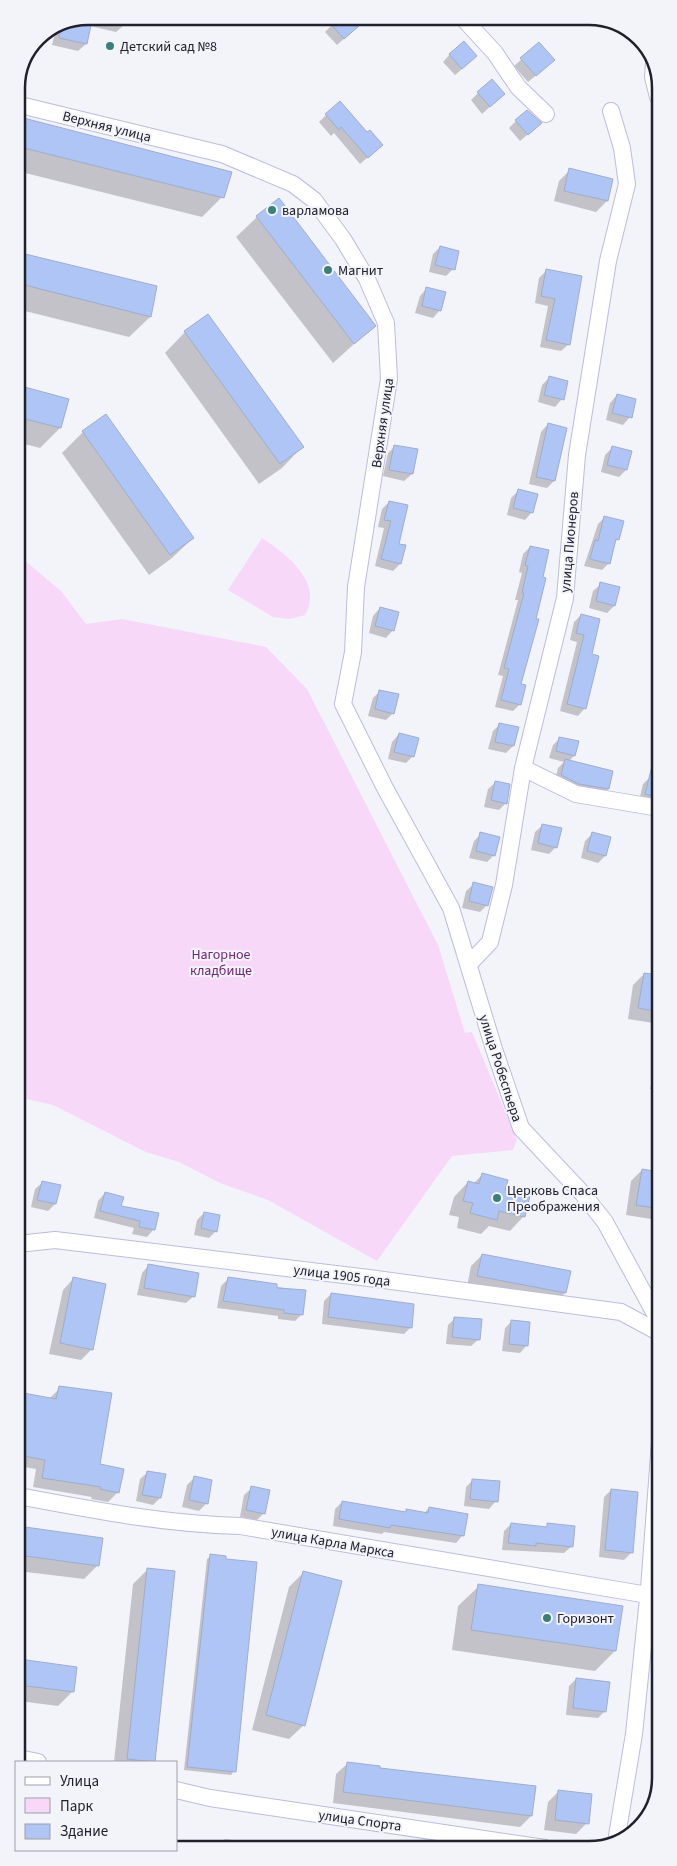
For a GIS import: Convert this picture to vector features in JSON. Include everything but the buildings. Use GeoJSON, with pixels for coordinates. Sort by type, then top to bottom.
{"type":"FeatureCollection","features":[{"type":"Feature","properties":{"kind":"street"},"geometry":{"type":"LineString","coordinates":[[469,25],[495,53],[518,87],[546,114]]}},
{"type":"Feature","properties":{"kind":"street","name":"Верхняя улица"},"geometry":{"type":"LineString","coordinates":[[25,106],[222,154],[293,184],[314,200],[343,239],[367,278],[386,323],[389,379],[356,587],[353,652],[343,704],[385,788]]}},
{"type":"Feature","properties":{"kind":"street","name":"улица Пионеров"},"geometry":{"type":"LineString","coordinates":[[469,964],[490,942],[504,885],[523,768],[565,598],[577,456],[608,261],[627,184],[622,148],[611,111]]}},
{"type":"Feature","properties":{"kind":"street"},"geometry":{"type":"LineString","coordinates":[[523,768],[576,794],[652,807]]}},
{"type":"Feature","properties":{"kind":"street","name":"улица Робеспьера"},"geometry":{"type":"LineString","coordinates":[[385,788],[451,908],[494,1050],[521,1128],[583,1194],[605,1222],[652,1308]]}},
{"type":"Feature","properties":{"kind":"street","name":"улица 1905 года"},"geometry":{"type":"LineString","coordinates":[[25,1243],[54,1240],[369,1278],[621,1312],[652,1329]]}},
{"type":"Feature","properties":{"kind":"street","name":"улица Карла Маркса"},"geometry":{"type":"LineString","coordinates":[[25,1497],[136,1518],[240,1526],[652,1592]]}},
{"type":"Feature","properties":{"kind":"street"},"geometry":{"type":"LineString","coordinates":[[617,1834],[634,1734],[652,1599]]}},
{"type":"Feature","properties":{"kind":"street","name":"улица Спорта"},"geometry":{"type":"LineString","coordinates":[[178,1790],[210,1798],[497,1841]]}},
{"type":"Feature","properties":{"kind":"green space"},"geometry":{"type":"Polygon","coordinates":[[[262,538],[282,552],[300,570],[306,580],[310,591],[310,603],[305,615],[290,619],[273,617],[228,590],[262,538]]]}},
{"type":"Feature","properties":{"kind":"green space","name":"Нагорное кладбище"},"geometry":{"type":"Polygon","coordinates":[[[25,561],[61,591],[86,624],[122,619],[266,647],[307,689],[438,945],[465,1033],[472,1032],[517,1140],[513,1150],[452,1156],[377,1261],[268,1200],[220,1183],[179,1162],[146,1152],[53,1105],[25,1099],[25,561]]]}},
{"type":"Feature","properties":{"kind":"place","name":"Детский сад №8"},"geometry":{"type":"Point","coordinates":[110,46]}},
{"type":"Feature","properties":{"kind":"place","name":"варламова"},"geometry":{"type":"Point","coordinates":[272,210]}},
{"type":"Feature","properties":{"kind":"place","name":"Магнит"},"geometry":{"type":"Point","coordinates":[328,270]}},
{"type":"Feature","properties":{"kind":"place","name":"Церковь Спаса Преображения"},"geometry":{"type":"Point","coordinates":[497,1198]}},
{"type":"Feature","properties":{"kind":"place","name":"Горизонт"},"geometry":{"type":"Point","coordinates":[547,1618]}}]}
